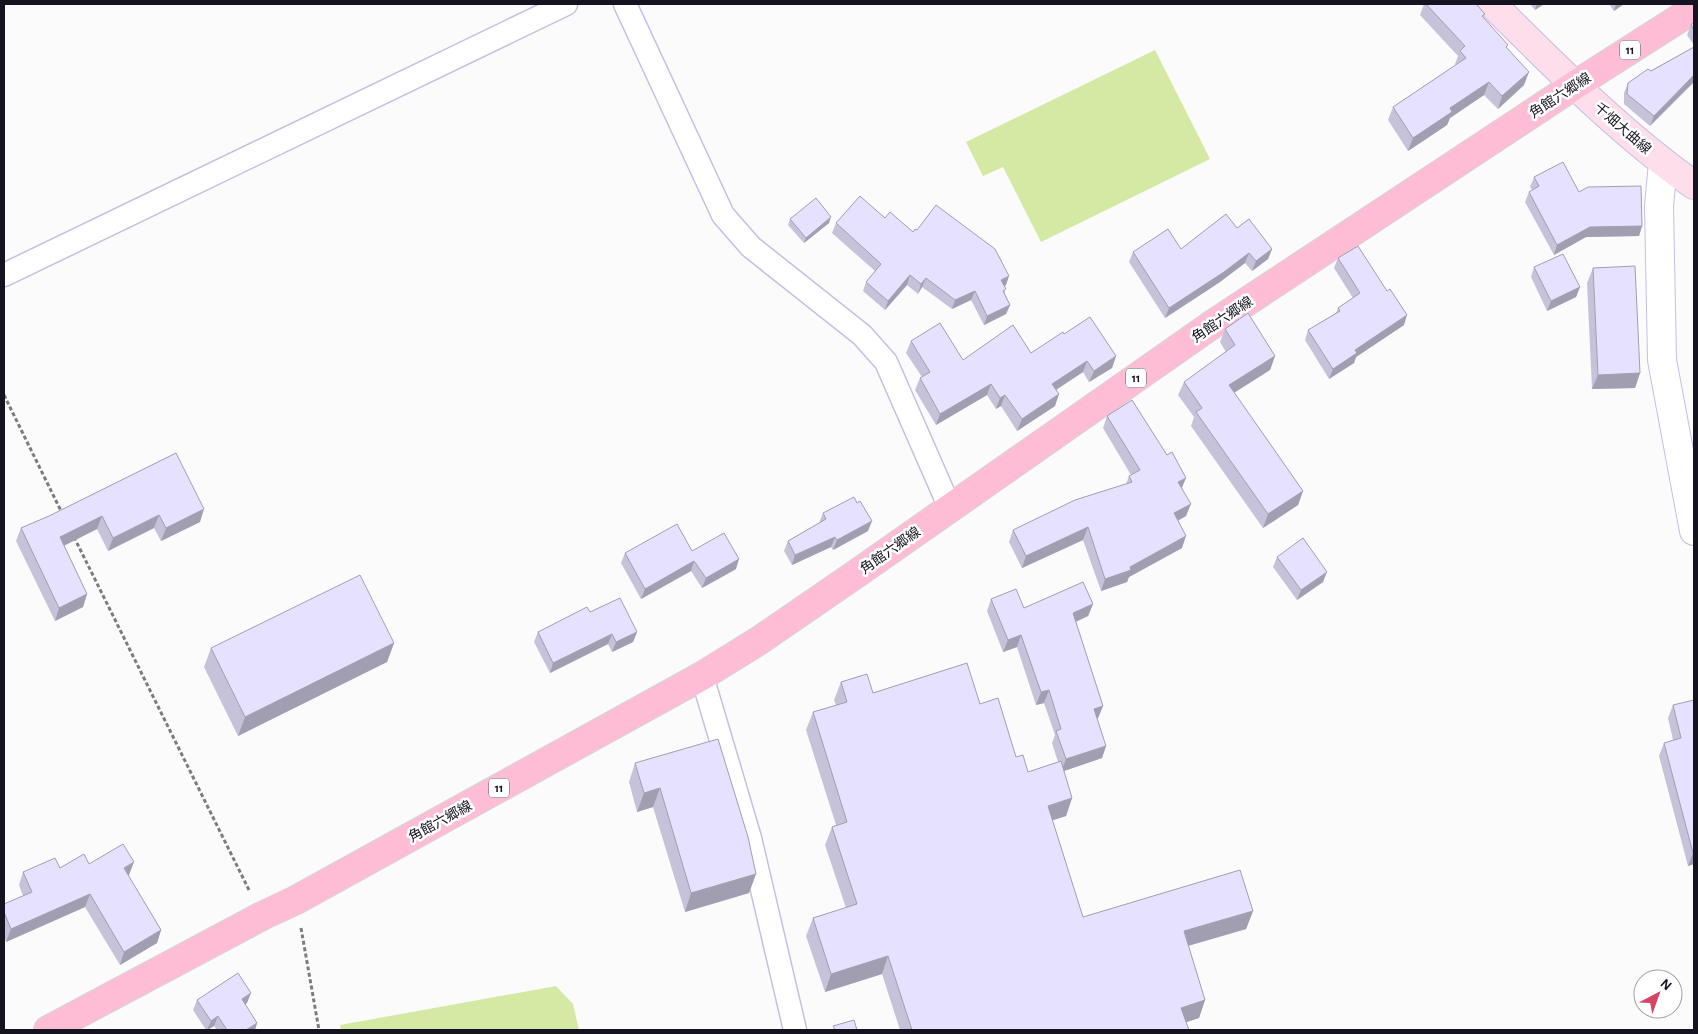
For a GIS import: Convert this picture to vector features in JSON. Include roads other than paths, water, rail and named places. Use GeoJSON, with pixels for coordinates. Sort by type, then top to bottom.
{"type":"FeatureCollection","features":[{"type":"Feature","properties":{"kind":"main road","name":"千畑大曲線"},"geometry":{"type":"LineString","coordinates":[[1492,4],[1575,85],[1663,163],[1694,185]]}},
{"type":"Feature","properties":{"kind":"main road","name":"角館六郷線"},"geometry":{"type":"LineString","coordinates":[[48,1030],[262,916],[296,900],[702,676],[760,640],[1213,324],[1694,8]]}},
{"type":"Feature","properties":{"kind":"street"},"geometry":{"type":"LineString","coordinates":[[4,275],[566,4]]}},
{"type":"Feature","properties":{"kind":"street"},"geometry":{"type":"LineString","coordinates":[[625,4],[722,214],[751,247],[862,335],[886,362],[950,508]]}},
{"type":"Feature","properties":{"kind":"street"},"geometry":{"type":"LineString","coordinates":[[1663,163],[1659,206],[1662,360],[1694,531]]}},
{"type":"Feature","properties":{"kind":"street"},"geometry":{"type":"LineString","coordinates":[[702,676],[750,838],[795,1030]]}}]}
